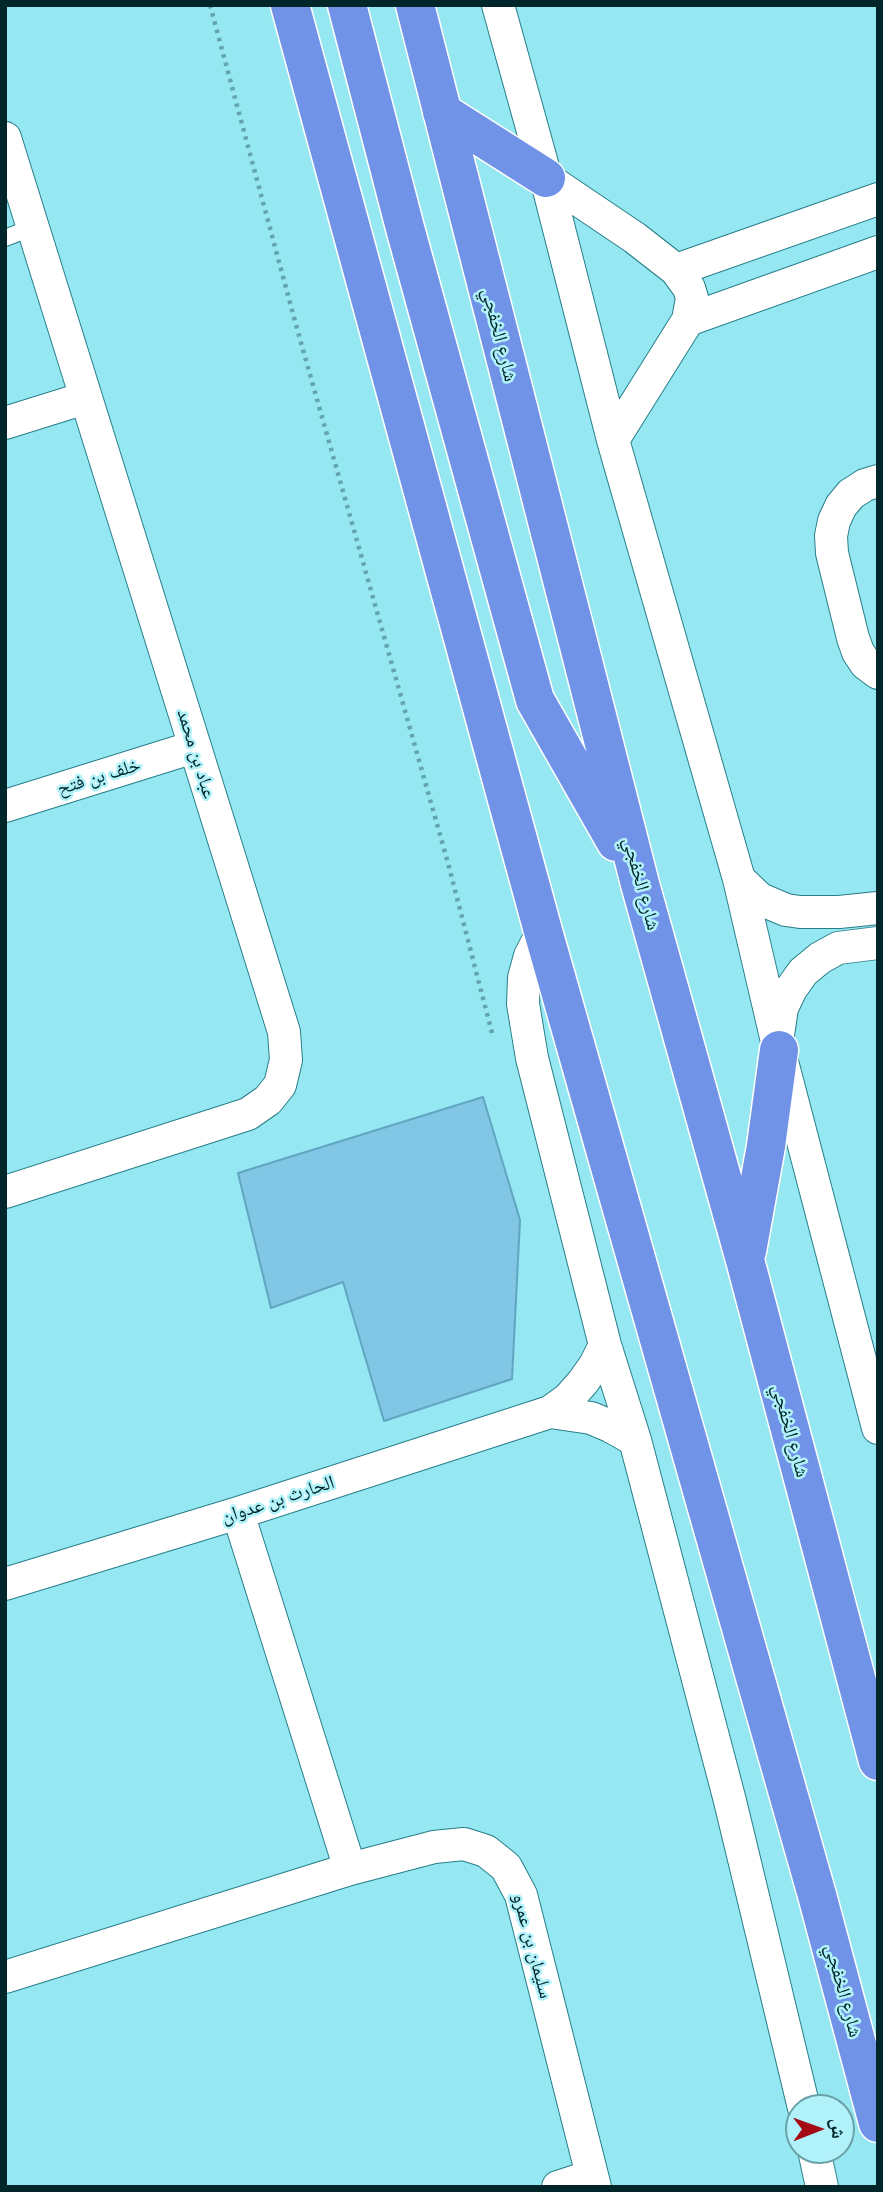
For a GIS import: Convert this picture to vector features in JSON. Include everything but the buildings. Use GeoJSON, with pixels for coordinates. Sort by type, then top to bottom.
{"type":"FeatureCollection","features":[{"type":"Feature","properties":{"kind":"highway","name":"شارع الخفجي"},"geometry":{"type":"LineString","coordinates":[[290,5],[543,930],[817,1895],[878,2123]]}},
{"type":"Feature","properties":{"kind":"highway"},"geometry":{"type":"LineString","coordinates":[[347,5],[405,228],[535,700],[640,884]]}},
{"type":"Feature","properties":{"kind":"highway","name":"شارع الخفجي"},"geometry":{"type":"LineString","coordinates":[[415,5],[640,884],[745,1260],[878,1761]]}},
{"type":"Feature","properties":{"kind":"highway"},"geometry":{"type":"LineString","coordinates":[[442,112],[546,178]]}},
{"type":"Feature","properties":{"kind":"highway"},"geometry":{"type":"LineString","coordinates":[[745,1260],[766,1146],[779,1050]]}},
{"type":"Feature","properties":{"kind":"street"},"geometry":{"type":"LineString","coordinates":[[498,5],[546,178],[613,440],[739,879],[779,1050],[878,1428]]}},
{"type":"Feature","properties":{"kind":"street","name":"عباد بن محمد"},"geometry":{"type":"LineString","coordinates":[[5,138],[19,232],[85,398],[284,1032],[286,1060],[280,1085],[268,1100],[248,1114],[5,1192]]}},
{"type":"Feature","properties":{"kind":"street"},"geometry":{"type":"LineString","coordinates":[[546,178],[676,270],[689,288],[692,298],[688,320],[613,440]]}},
{"type":"Feature","properties":{"kind":"street"},"geometry":{"type":"LineString","coordinates":[[676,270],[878,199]]}},
{"type":"Feature","properties":{"kind":"street"},"geometry":{"type":"LineString","coordinates":[[688,320],[878,252]]}},
{"type":"Feature","properties":{"kind":"street"},"geometry":{"type":"LineString","coordinates":[[5,423],[85,398]]}},
{"type":"Feature","properties":{"kind":"street"},"geometry":{"type":"LineString","coordinates":[[878,481],[851,494],[834,520],[831,536],[832,553],[853,638],[866,664],[878,673]]}},
{"type":"Feature","properties":{"kind":"street","name":"خلف بن فتح"},"geometry":{"type":"LineString","coordinates":[[5,806],[194,747]]}},
{"type":"Feature","properties":{"kind":"street"},"geometry":{"type":"LineString","coordinates":[[739,879],[760,899],[786,910],[839,912],[878,908]]}},
{"type":"Feature","properties":{"kind":"street"},"geometry":{"type":"LineString","coordinates":[[543,930],[530,956],[524,978],[523,1004],[532,1058],[605,1345],[635,1440],[730,1801],[801,2094]]}},
{"type":"Feature","properties":{"kind":"street"},"geometry":{"type":"LineString","coordinates":[[779,1050],[778,1029],[782,1008],[803,972],[838,948],[878,943]]}},
{"type":"Feature","properties":{"kind":"street","name":"الحارث بن عدوان"},"geometry":{"type":"LineString","coordinates":[[5,1584],[239,1513],[550,1412],[568,1399],[583,1382],[596,1365],[605,1345]]}},
{"type":"Feature","properties":{"kind":"street","name":"الحارث بن عدوان"},"geometry":{"type":"LineString","coordinates":[[550,1412],[591,1418],[635,1440]]}},
{"type":"Feature","properties":{"kind":"street"},"geometry":{"type":"LineString","coordinates":[[239,1513],[351,1869]]}},
{"type":"Feature","properties":{"kind":"street","name":"سليمان بن عمرو"},"geometry":{"type":"LineString","coordinates":[[5,1977],[351,1869],[434,1847],[464,1844],[486,1851],[506,1867],[521,1895],[593,2181]]}},
{"type":"Feature","properties":{"kind":"street"},"geometry":{"type":"LineString","coordinates":[[817,2164],[822,2187]]}},
{"type":"Feature","properties":{"kind":"street"},"geometry":{"type":"LineString","coordinates":[[558,2187],[593,2181]]}},
{"type":"Feature","properties":{"kind":"path"},"geometry":{"type":"LineString","coordinates":[[211,5],[296,325],[448,863],[494,1037]]}}]}
